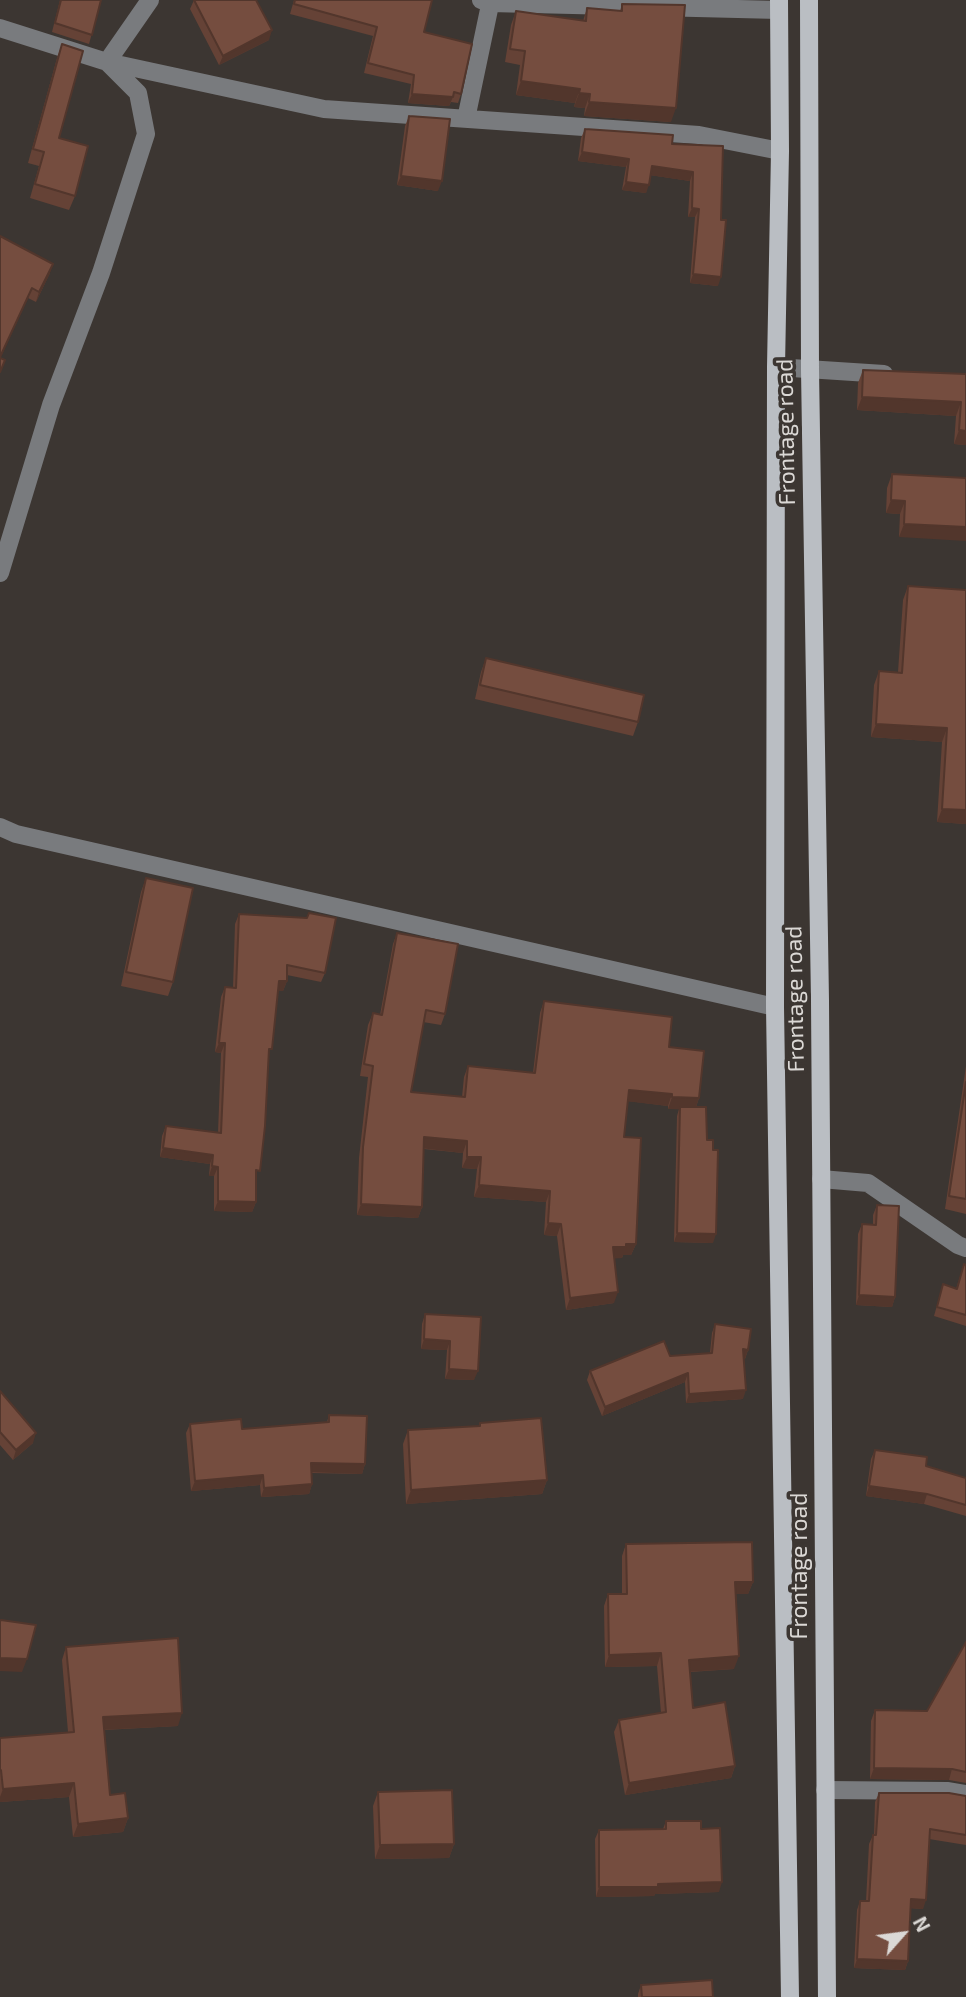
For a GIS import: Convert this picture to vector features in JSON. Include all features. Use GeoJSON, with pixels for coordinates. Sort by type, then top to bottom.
{"type":"FeatureCollection","features":[{"type":"Feature","properties":{"kind":"main road","name":"Frontage road"},"geometry":{"type":"LineString","coordinates":[[809,0],[810,370],[821,1179],[827,1997]]}},
{"type":"Feature","properties":{"kind":"main road"},"geometry":{"type":"LineString","coordinates":[[779,5],[775,1007],[790,1997]]}},
{"type":"Feature","properties":{"kind":"street"},"geometry":{"type":"LineString","coordinates":[[107,62],[150,0]]}},
{"type":"Feature","properties":{"kind":"street"},"geometry":{"type":"LineString","coordinates":[[466,119],[487,1],[779,5]]}},
{"type":"Feature","properties":{"kind":"street"},"geometry":{"type":"LineString","coordinates":[[0,28],[107,62],[324,109],[699,135],[780,151]]}},
{"type":"Feature","properties":{"kind":"street"},"geometry":{"type":"LineString","coordinates":[[0,573],[51,405],[101,273],[146,134],[138,93],[107,62]]}},
{"type":"Feature","properties":{"kind":"street"},"geometry":{"type":"LineString","coordinates":[[776,367],[901,374]]}},
{"type":"Feature","properties":{"kind":"street"},"geometry":{"type":"LineString","coordinates":[[0,827],[16,834],[775,1007]]}},
{"type":"Feature","properties":{"kind":"street"},"geometry":{"type":"LineString","coordinates":[[821,1179],[868,1183],[966,1248]]}},
{"type":"Feature","properties":{"kind":"street"},"geometry":{"type":"LineString","coordinates":[[825,1790],[947,1791],[966,1794]]}},
{"type":"Feature","properties":{"kind":"building"},"geometry":{"type":"Polygon","coordinates":[[[61,0],[101,0],[92,35],[55,23],[61,0]]]}},
{"type":"Feature","properties":{"kind":"building"},"geometry":{"type":"Polygon","coordinates":[[[194,0],[256,0],[272,30],[223,56],[194,0]]]}},
{"type":"Feature","properties":{"kind":"building"},"geometry":{"type":"Polygon","coordinates":[[[295,0],[432,0],[424,32],[472,44],[461,94],[454,92],[453,97],[412,94],[414,75],[368,63],[377,27],[294,4],[295,0]]]}},
{"type":"Feature","properties":{"kind":"building"},"geometry":{"type":"Polygon","coordinates":[[[622,4],[685,5],[676,108],[589,102],[590,94],[579,93],[580,89],[521,81],[525,51],[510,49],[516,11],[586,21],[587,8],[622,11],[622,4]]]}},
{"type":"Feature","properties":{"kind":"building"},"geometry":{"type":"Polygon","coordinates":[[[62,44],[83,51],[59,138],[88,146],[75,196],[35,184],[44,152],[33,149],[62,44]]]}},
{"type":"Feature","properties":{"kind":"building"},"geometry":{"type":"Polygon","coordinates":[[[409,116],[450,119],[442,181],[401,176],[409,116]]]}},
{"type":"Feature","properties":{"kind":"building"},"geometry":{"type":"Polygon","coordinates":[[[585,129],[673,135],[672,144],[723,146],[721,220],[726,220],[721,277],[693,274],[699,209],[692,208],[693,172],[652,166],[649,185],[626,182],[629,159],[582,152],[585,129]]]}},
{"type":"Feature","properties":{"kind":"building"},"geometry":{"type":"Polygon","coordinates":[[[0,236],[53,264],[39,292],[32,288],[0,357],[0,236]]]}},
{"type":"Feature","properties":{"kind":"building"},"geometry":{"type":"Polygon","coordinates":[[[0,358],[5,360],[0,372],[0,358]]]}},
{"type":"Feature","properties":{"kind":"building"},"geometry":{"type":"Polygon","coordinates":[[[863,370],[966,374],[966,431],[959,430],[961,402],[862,397],[863,370]]]}},
{"type":"Feature","properties":{"kind":"building"},"geometry":{"type":"Polygon","coordinates":[[[892,474],[966,478],[966,527],[904,524],[905,501],[891,500],[892,474]]]}},
{"type":"Feature","properties":{"kind":"building"},"geometry":{"type":"Polygon","coordinates":[[[908,586],[966,590],[966,810],[942,809],[947,728],[876,724],[879,671],[902,673],[908,586]]]}},
{"type":"Feature","properties":{"kind":"building"},"geometry":{"type":"Polygon","coordinates":[[[486,658],[644,695],[638,722],[480,685],[486,658]]]}},
{"type":"Feature","properties":{"kind":"building"},"geometry":{"type":"Polygon","coordinates":[[[146,878],[193,888],[173,982],[126,972],[146,878]]]}},
{"type":"Feature","properties":{"kind":"building"},"geometry":{"type":"Polygon","coordinates":[[[309,913],[336,918],[325,973],[287,965],[287,981],[279,981],[272,1049],[269,1049],[260,1171],[256,1170],[256,1202],[218,1201],[218,1167],[212,1166],[213,1155],[163,1148],[166,1126],[221,1133],[225,1043],[219,1043],[225,987],[236,988],[239,914],[307,918],[309,913]]]}},
{"type":"Feature","properties":{"kind":"building"},"geometry":{"type":"Polygon","coordinates":[[[397,933],[458,944],[445,1014],[426,1010],[411,1092],[465,1097],[468,1066],[535,1073],[544,1001],[672,1017],[669,1047],[704,1051],[699,1098],[629,1090],[624,1137],[641,1138],[636,1244],[613,1247],[618,1292],[570,1298],[561,1224],[548,1223],[550,1191],[479,1185],[481,1157],[467,1157],[467,1141],[424,1137],[422,1207],[361,1204],[363,1147],[373,1066],[364,1064],[373,1013],[382,1015],[397,933]]]}},
{"type":"Feature","properties":{"kind":"building"},"geometry":{"type":"Polygon","coordinates":[[[966,1082],[966,1199],[949,1196],[966,1082]]]}},
{"type":"Feature","properties":{"kind":"building"},"geometry":{"type":"Polygon","coordinates":[[[680,1107],[706,1107],[707,1140],[713,1140],[713,1150],[718,1150],[716,1234],[677,1233],[680,1107]]]}},
{"type":"Feature","properties":{"kind":"building"},"geometry":{"type":"Polygon","coordinates":[[[877,1205],[899,1206],[895,1297],[859,1295],[862,1224],[876,1225],[877,1205]]]}},
{"type":"Feature","properties":{"kind":"building"},"geometry":{"type":"Polygon","coordinates":[[[964,1264],[966,1315],[937,1307],[943,1284],[957,1289],[964,1264]]]}},
{"type":"Feature","properties":{"kind":"building"},"geometry":{"type":"Polygon","coordinates":[[[425,1314],[481,1317],[478,1371],[449,1369],[450,1341],[424,1339],[425,1314]]]}},
{"type":"Feature","properties":{"kind":"building"},"geometry":{"type":"Polygon","coordinates":[[[715,1324],[751,1329],[748,1350],[743,1349],[746,1390],[689,1394],[688,1373],[605,1407],[590,1371],[664,1341],[670,1356],[712,1353],[715,1324]]]}},
{"type":"Feature","properties":{"kind":"building"},"geometry":{"type":"Polygon","coordinates":[[[0,1391],[36,1433],[16,1450],[0,1432],[0,1391]]]}},
{"type":"Feature","properties":{"kind":"building"},"geometry":{"type":"Polygon","coordinates":[[[329,1415],[367,1416],[365,1464],[311,1463],[312,1484],[264,1488],[263,1475],[195,1481],[190,1424],[241,1419],[242,1429],[329,1422],[329,1415]]]}},
{"type":"Feature","properties":{"kind":"building"},"geometry":{"type":"Polygon","coordinates":[[[541,1418],[547,1480],[411,1490],[408,1430],[480,1426],[480,1423],[541,1418]]]}},
{"type":"Feature","properties":{"kind":"building"},"geometry":{"type":"Polygon","coordinates":[[[875,1450],[927,1457],[926,1466],[966,1478],[966,1505],[927,1494],[869,1486],[875,1450]]]}},
{"type":"Feature","properties":{"kind":"building"},"geometry":{"type":"Polygon","coordinates":[[[752,1542],[753,1582],[735,1582],[739,1656],[689,1660],[693,1708],[725,1702],[735,1766],[629,1783],[619,1720],[666,1712],[661,1653],[609,1655],[608,1594],[627,1594],[626,1544],[752,1542]]]}},
{"type":"Feature","properties":{"kind":"building"},"geometry":{"type":"Polygon","coordinates":[[[1,1620],[36,1625],[27,1659],[0,1658],[1,1620]]]}},
{"type":"Feature","properties":{"kind":"building"},"geometry":{"type":"Polygon","coordinates":[[[178,1638],[182,1713],[103,1717],[110,1795],[125,1793],[128,1818],[78,1824],[74,1783],[3,1789],[0,1738],[74,1732],[66,1647],[178,1638]]]}},
{"type":"Feature","properties":{"kind":"building"},"geometry":{"type":"Polygon","coordinates":[[[966,1642],[966,1772],[952,1769],[874,1768],[875,1710],[927,1711],[966,1642]]]}},
{"type":"Feature","properties":{"kind":"building"},"geometry":{"type":"Polygon","coordinates":[[[452,1790],[454,1844],[380,1845],[378,1792],[452,1790]]]}},
{"type":"Feature","properties":{"kind":"building"},"geometry":{"type":"Polygon","coordinates":[[[879,1793],[949,1793],[966,1796],[966,1835],[930,1829],[926,1900],[911,1899],[908,1961],[857,1959],[860,1901],[869,1901],[873,1835],[876,1835],[879,1793]]]}},
{"type":"Feature","properties":{"kind":"building"},"geometry":{"type":"Polygon","coordinates":[[[666,1821],[701,1821],[701,1829],[720,1828],[722,1882],[658,1884],[658,1887],[599,1887],[599,1830],[666,1829],[666,1821]]]}},
{"type":"Feature","properties":{"kind":"building"},"geometry":{"type":"Polygon","coordinates":[[[712,1980],[713,1997],[642,1997],[641,1985],[712,1980]]]}}]}
